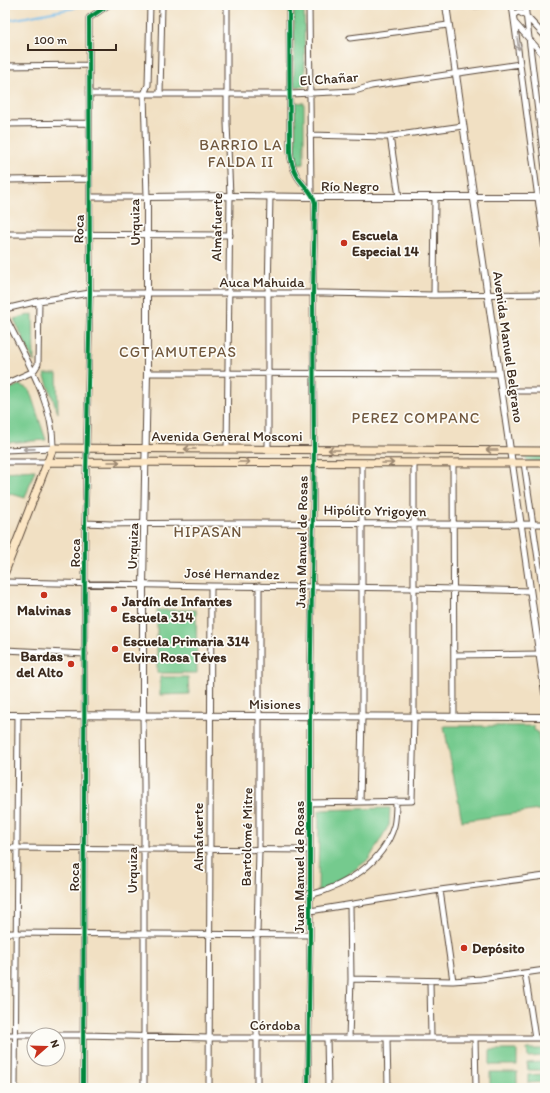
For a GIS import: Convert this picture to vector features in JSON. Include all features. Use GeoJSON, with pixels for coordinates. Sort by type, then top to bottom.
{"type":"FeatureCollection","features":[{"type":"Feature","properties":{"kind":"main road","name":"Avenida General Mosconi"},"geometry":{"type":"LineString","coordinates":[[52,448],[545,451]]}},
{"type":"Feature","properties":{"kind":"main road"},"geometry":{"type":"LineString","coordinates":[[5,572],[52,448]]}},
{"type":"Feature","properties":{"kind":"main road","name":"Avenida General Mosconi"},"geometry":{"type":"LineString","coordinates":[[47,462],[545,463]]}},
{"type":"Feature","properties":{"kind":"street","name":"Roca"},"geometry":{"type":"LineString","coordinates":[[83,1088],[85,933],[85,523],[90,293],[89,18],[108,5]]}},
{"type":"Feature","properties":{"kind":"street","name":"Urquiza"},"geometry":{"type":"LineString","coordinates":[[144,1088],[143,585],[148,373],[148,293],[144,94],[148,86],[150,5]]}},
{"type":"Feature","properties":{"kind":"street"},"geometry":{"type":"LineString","coordinates":[[160,94],[162,5]]}},
{"type":"Feature","properties":{"kind":"street","name":"Almafuerte"},"geometry":{"type":"LineString","coordinates":[[227,5],[227,94],[230,196],[227,449]]}},
{"type":"Feature","properties":{"kind":"street"},"geometry":{"type":"LineString","coordinates":[[288,5],[291,163],[296,175],[312,195]]}},
{"type":"Feature","properties":{"kind":"street","name":"Juan Manuel de Rosas"},"geometry":{"type":"LineString","coordinates":[[308,1088],[310,716],[314,463],[313,294],[315,204],[312,195],[310,135],[309,5]]}},
{"type":"Feature","properties":{"kind":"street"},"geometry":{"type":"LineString","coordinates":[[446,6],[482,5]]}},
{"type":"Feature","properties":{"kind":"street"},"geometry":{"type":"LineString","coordinates":[[512,5],[545,250]]}},
{"type":"Feature","properties":{"kind":"street"},"geometry":{"type":"LineString","coordinates":[[525,5],[545,169]]}},
{"type":"Feature","properties":{"kind":"street","name":"Avenida Manuel Belgrano"},"geometry":{"type":"LineString","coordinates":[[446,6],[545,693]]}},
{"type":"Feature","properties":{"kind":"street"},"geometry":{"type":"LineString","coordinates":[[514,15],[519,12],[526,16],[545,36]]}},
{"type":"Feature","properties":{"kind":"street"},"geometry":{"type":"LineString","coordinates":[[515,23],[545,56]]}},
{"type":"Feature","properties":{"kind":"street"},"geometry":{"type":"LineString","coordinates":[[350,38],[448,25]]}},
{"type":"Feature","properties":{"kind":"street","name":"El Chañar"},"geometry":{"type":"LineString","coordinates":[[90,94],[290,94],[355,91],[371,86],[520,64]]}},
{"type":"Feature","properties":{"kind":"street"},"geometry":{"type":"LineString","coordinates":[[5,66],[90,65]]}},
{"type":"Feature","properties":{"kind":"street"},"geometry":{"type":"LineString","coordinates":[[5,124],[89,123]]}},
{"type":"Feature","properties":{"kind":"street"},"geometry":{"type":"LineString","coordinates":[[310,135],[390,136],[463,126]]}},
{"type":"Feature","properties":{"kind":"street"},"geometry":{"type":"LineString","coordinates":[[390,136],[399,197]]}},
{"type":"Feature","properties":{"kind":"street"},"geometry":{"type":"LineString","coordinates":[[5,180],[89,179]]}},
{"type":"Feature","properties":{"kind":"street","name":"Río Negro"},"geometry":{"type":"LineString","coordinates":[[90,197],[312,195],[399,197],[545,197]]}},
{"type":"Feature","properties":{"kind":"street"},"geometry":{"type":"LineString","coordinates":[[268,449],[268,294],[270,196]]}},
{"type":"Feature","properties":{"kind":"street"},"geometry":{"type":"LineString","coordinates":[[434,295],[435,197]]}},
{"type":"Feature","properties":{"kind":"street"},"geometry":{"type":"LineString","coordinates":[[5,234],[230,235]]}},
{"type":"Feature","properties":{"kind":"street","name":"Auca Mahuida"},"geometry":{"type":"LineString","coordinates":[[5,309],[39,301],[90,293],[434,295],[545,294]]}},
{"type":"Feature","properties":{"kind":"street"},"geometry":{"type":"LineString","coordinates":[[5,384],[32,372],[38,364],[39,301]]}},
{"type":"Feature","properties":{"kind":"street"},"geometry":{"type":"LineString","coordinates":[[5,316],[46,405],[53,438],[52,448]]}},
{"type":"Feature","properties":{"kind":"street"},"geometry":{"type":"LineString","coordinates":[[148,373],[499,374]]}},
{"type":"Feature","properties":{"kind":"street"},"geometry":{"type":"LineString","coordinates":[[502,391],[545,391]]}},
{"type":"Feature","properties":{"kind":"street","name":"Avenida General Mosconi"},"geometry":{"type":"LineString","coordinates":[[5,450],[52,448]]}},
{"type":"Feature","properties":{"kind":"street","name":"Avenida General Mosconi"},"geometry":{"type":"LineString","coordinates":[[5,462],[47,462]]}},
{"type":"Feature","properties":{"kind":"street"},"geometry":{"type":"LineString","coordinates":[[360,802],[362,716],[362,463]]}},
{"type":"Feature","properties":{"kind":"street"},"geometry":{"type":"LineString","coordinates":[[310,802],[412,801],[414,717],[414,463]]}},
{"type":"Feature","properties":{"kind":"street"},"geometry":{"type":"LineString","coordinates":[[453,463],[452,525],[454,589],[454,717]]}},
{"type":"Feature","properties":{"kind":"street"},"geometry":{"type":"LineString","coordinates":[[524,463],[545,607]]}},
{"type":"Feature","properties":{"kind":"street","name":"Hipólito Yrigoyen"},"geometry":{"type":"LineString","coordinates":[[85,523],[145,524],[313,522],[452,525],[545,524]]}},
{"type":"Feature","properties":{"kind":"street","name":"José Hernandez"},"geometry":{"type":"LineString","coordinates":[[5,582],[530,591]]}},
{"type":"Feature","properties":{"kind":"street","name":"Almafuerte"},"geometry":{"type":"LineString","coordinates":[[209,1088],[211,586]]}},
{"type":"Feature","properties":{"kind":"street","name":"Bartolomé Mitre"},"geometry":{"type":"LineString","coordinates":[[258,1088],[257,934],[260,716],[259,586]]}},
{"type":"Feature","properties":{"kind":"street"},"geometry":{"type":"LineString","coordinates":[[5,650],[85,654]]}},
{"type":"Feature","properties":{"kind":"street"},"geometry":{"type":"LineString","coordinates":[[454,655],[539,654]]}},
{"type":"Feature","properties":{"kind":"street","name":"Misiones"},"geometry":{"type":"LineString","coordinates":[[5,715],[545,717]]}},
{"type":"Feature","properties":{"kind":"street"},"geometry":{"type":"LineString","coordinates":[[15,1088],[18,715]]}},
{"type":"Feature","properties":{"kind":"street"},"geometry":{"type":"LineString","coordinates":[[310,896],[323,892],[344,882],[360,872],[373,861],[388,839],[394,826],[396,801]]}},
{"type":"Feature","properties":{"kind":"street"},"geometry":{"type":"LineString","coordinates":[[5,848],[310,850]]}},
{"type":"Feature","properties":{"kind":"street"},"geometry":{"type":"LineString","coordinates":[[310,911],[440,890],[545,876]]}},
{"type":"Feature","properties":{"kind":"street"},"geometry":{"type":"LineString","coordinates":[[440,890],[453,981]]}},
{"type":"Feature","properties":{"kind":"street"},"geometry":{"type":"LineString","coordinates":[[349,1038],[351,979],[350,905]]}},
{"type":"Feature","properties":{"kind":"street"},"geometry":{"type":"LineString","coordinates":[[5,932],[310,935]]}},
{"type":"Feature","properties":{"kind":"street"},"geometry":{"type":"LineString","coordinates":[[351,979],[453,981],[481,979],[545,970]]}},
{"type":"Feature","properties":{"kind":"street"},"geometry":{"type":"LineString","coordinates":[[525,972],[535,1038]]}},
{"type":"Feature","properties":{"kind":"street"},"geometry":{"type":"LineString","coordinates":[[430,981],[431,1038]]}},
{"type":"Feature","properties":{"kind":"street","name":"Córdoba"},"geometry":{"type":"LineString","coordinates":[[5,1035],[209,1038],[545,1038]]}},
{"type":"Feature","properties":{"kind":"street"},"geometry":{"type":"LineString","coordinates":[[327,1038],[328,1088]]}},
{"type":"Feature","properties":{"kind":"street"},"geometry":{"type":"LineString","coordinates":[[387,1038],[388,1088]]}},
{"type":"Feature","properties":{"kind":"street"},"geometry":{"type":"LineString","coordinates":[[475,1038],[476,1088]]}},
{"type":"Feature","properties":{"kind":"green space"},"geometry":{"type":"Polygon","coordinates":[[[294,5],[304,5],[305,86],[294,87],[294,5]]]}},
{"type":"Feature","properties":{"kind":"green space"},"geometry":{"type":"Polygon","coordinates":[[[295,102],[304,103],[304,164],[296,165],[295,102]]]}},
{"type":"Feature","properties":{"kind":"green space"},"geometry":{"type":"Polygon","coordinates":[[[33,314],[34,362],[14,319],[33,314]]]}},
{"type":"Feature","properties":{"kind":"green space"},"geometry":{"type":"Polygon","coordinates":[[[44,374],[57,374],[58,413],[44,374]]]}},
{"type":"Feature","properties":{"kind":"green space"},"geometry":{"type":"Polygon","coordinates":[[[19,385],[29,389],[46,440],[5,443],[5,391],[19,385]]]}},
{"type":"Feature","properties":{"kind":"green space"},"geometry":{"type":"Polygon","coordinates":[[[524,455],[545,455],[545,462],[527,461],[524,455]]]}},
{"type":"Feature","properties":{"kind":"green space"},"geometry":{"type":"Polygon","coordinates":[[[35,470],[25,498],[5,492],[5,472],[35,470]]]}},
{"type":"Feature","properties":{"kind":"green space"},"geometry":{"type":"Polygon","coordinates":[[[157,610],[196,610],[197,673],[157,673],[157,610]]]}},
{"type":"Feature","properties":{"kind":"green space"},"geometry":{"type":"Polygon","coordinates":[[[160,677],[188,677],[189,694],[160,695],[160,677]]]}},
{"type":"Feature","properties":{"kind":"green space"},"geometry":{"type":"Polygon","coordinates":[[[444,726],[534,726],[534,730],[538,732],[545,786],[545,809],[462,821],[444,726]]]}},
{"type":"Feature","properties":{"kind":"green space"},"geometry":{"type":"Polygon","coordinates":[[[390,808],[389,825],[369,859],[341,880],[318,892],[319,811],[390,808]]]}},
{"type":"Feature","properties":{"kind":"green space"},"geometry":{"type":"Polygon","coordinates":[[[527,1049],[544,1049],[544,1056],[528,1057],[527,1049]]]}},
{"type":"Feature","properties":{"kind":"green space"},"geometry":{"type":"Polygon","coordinates":[[[490,1050],[517,1050],[517,1065],[490,1065],[490,1050]]]}},
{"type":"Feature","properties":{"kind":"green space"},"geometry":{"type":"Polygon","coordinates":[[[544,1062],[544,1070],[528,1070],[527,1063],[544,1062]]]}},
{"type":"Feature","properties":{"kind":"green space"},"geometry":{"type":"Polygon","coordinates":[[[490,1072],[517,1072],[517,1086],[490,1087],[490,1072]]]}},
{"type":"Feature","properties":{"kind":"green space"},"geometry":{"type":"Polygon","coordinates":[[[544,1074],[544,1082],[528,1083],[528,1075],[544,1074]]]}},
{"type":"Feature","properties":{"kind":"waterway"},"geometry":{"type":"LineString","coordinates":[[5,21],[74,8],[79,5]]}},
{"type":"Feature","properties":{"kind":"cycle path"},"geometry":{"type":"LineString","coordinates":[[83,1088],[85,523],[90,293],[89,18],[108,5]]}},
{"type":"Feature","properties":{"kind":"cycle path"},"geometry":{"type":"LineString","coordinates":[[289,5],[290,155],[298,178],[312,195],[315,203],[313,294],[314,450],[310,716],[308,1088]]}},
{"type":"Feature","properties":{"kind":"place","name":"Escuela Especial 14"},"geometry":{"type":"Point","coordinates":[344,243]}},
{"type":"Feature","properties":{"kind":"place","name":"Malvinas"},"geometry":{"type":"Point","coordinates":[44,595]}},
{"type":"Feature","properties":{"kind":"place","name":"Jardín de Infantes Escuela 314"},"geometry":{"type":"Point","coordinates":[114,609]}},
{"type":"Feature","properties":{"kind":"place","name":"Escuela Primaria 314 Elvira Rosa Téves"},"geometry":{"type":"Point","coordinates":[115,649]}},
{"type":"Feature","properties":{"kind":"place","name":"Bardas del Alto"},"geometry":{"type":"Point","coordinates":[71,664]}},
{"type":"Feature","properties":{"kind":"place","name":"Depósito"},"geometry":{"type":"Point","coordinates":[464,948]}},
{"type":"Feature","properties":{"kind":"district","name":"BARRIO LA FALDA II"},"geometry":{"type":"Point","coordinates":[241,154]}},
{"type":"Feature","properties":{"kind":"district","name":"CGT AMUTEPAS"},"geometry":{"type":"Point","coordinates":[178,352]}},
{"type":"Feature","properties":{"kind":"district","name":"PEREZ COMPANC"},"geometry":{"type":"Point","coordinates":[416,418]}},
{"type":"Feature","properties":{"kind":"district","name":"HIPASAN"},"geometry":{"type":"Point","coordinates":[208,532]}}]}
